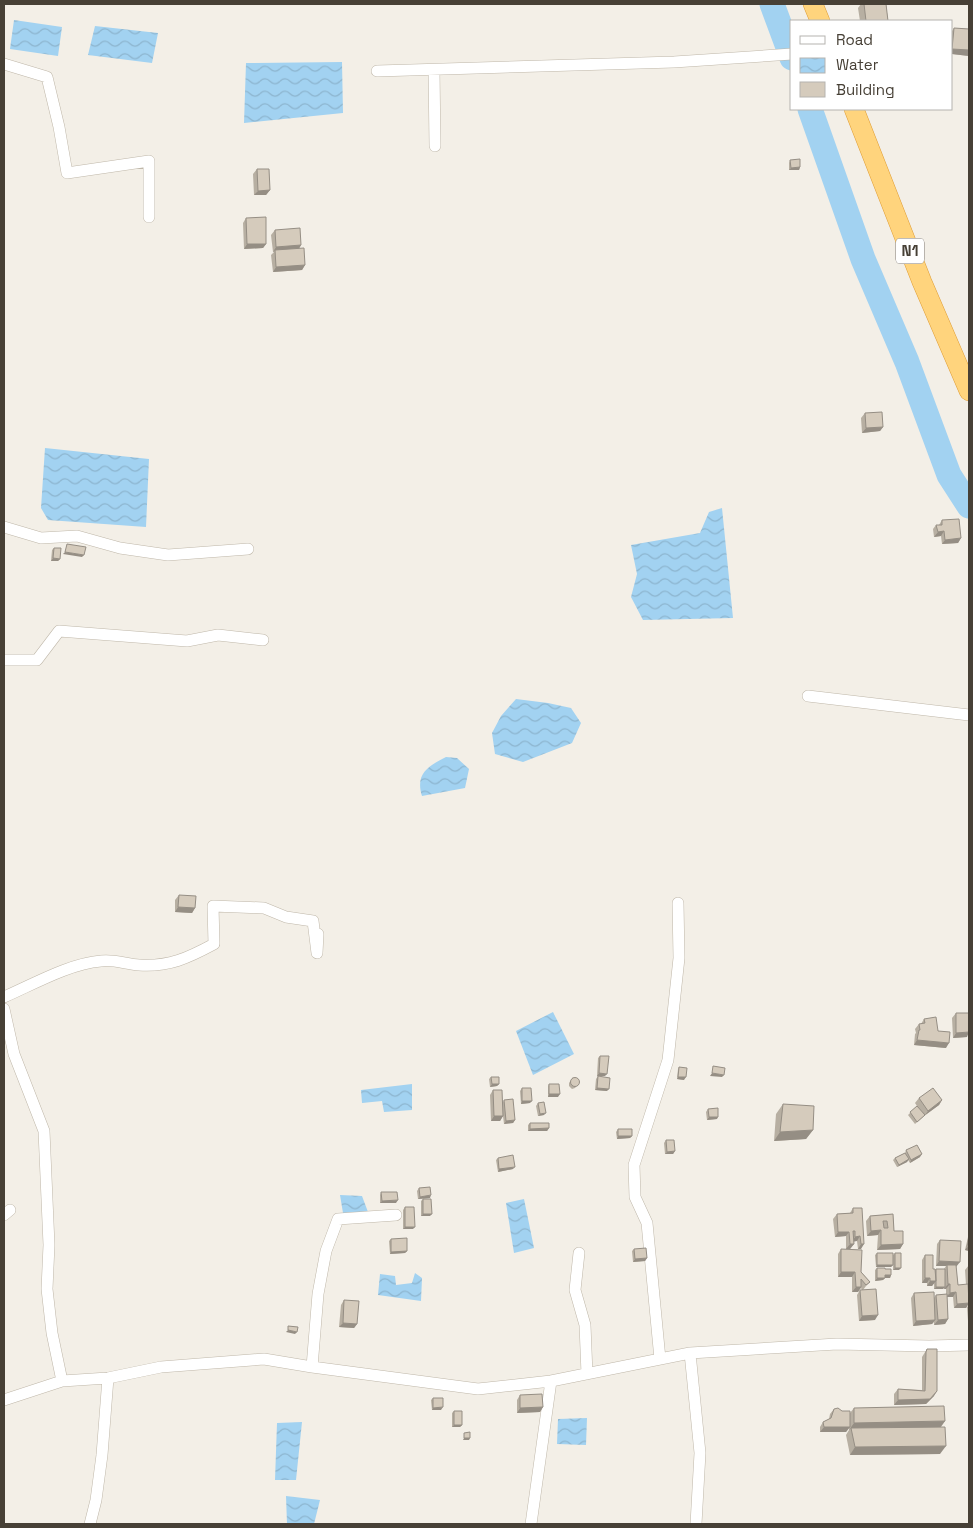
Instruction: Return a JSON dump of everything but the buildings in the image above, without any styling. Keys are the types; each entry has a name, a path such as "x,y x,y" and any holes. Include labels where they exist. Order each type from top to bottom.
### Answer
{"highway":[{"path":"813,4 820,20"},
{"name":"N1","path":"854,110 922,282 969,391"}],"street":[{"path":"377,71 674,62 790,54"},
{"path":"4,64 47,76 68,173 149,161 148,217"},
{"path":"434,70 435,146"},
{"path":"4,526 41,538 77,536 120,548 168,555 248,550"},
{"path":"4,660 37,660 59,630 188,641 218,635 263,640"},
{"path":"808,696 969,715"},
{"path":"660,1359 647,1223 634,1197 634,1165 668,1060 679,958 678,903"},
{"path":"4,997 69,969 102,960 139,965 167,965 195,954 214,944 213,906 264,908 286,917 313,922 317,953 318,934"},
{"path":"4,1009 14,1054 44,1132 49,1244 47,1289 52,1333 62,1381"},
{"path":"312,1367 318,1294 326,1251 338,1219 396,1215"},
{"path":"579,1254 575,1290 585,1325 587,1374"},
{"path":"4,1400 62,1381 108,1378 161,1367 264,1359 478,1389 551,1381 690,1353 837,1344 969,1345"},
{"path":"690,1353 700,1453 696,1524"},
{"path":"90,1524 96,1500 102,1455 108,1378"},
{"path":"531,1524 551,1381"}],"water":[{"path":"14,20 62,27 58,56 10,49"},
{"path":"95,26 158,33 152,63 88,55"},
{"path":"342,62 343,113 244,123 246,63"},
{"path":"45,448 149,459 146,527 48,520 41,508"},
{"path":"722,508 733,618 643,620 631,597 637,574 631,545 700,533 709,512"},
{"path":"516,699 571,708 581,723 572,743 523,762 495,754 492,733 501,716"},
{"path":"446,757 457,758 469,769 465,788 422,796 420,782 422,776 429,767"},
{"path":"553,1012 574,1054 533,1075 516,1031"},
{"path":"412,1084 412,1110 384,1112 382,1101 362,1103 361,1090"},
{"path":"340,1195 362,1196 368,1212 343,1213"},
{"path":"524,1199 534,1248 514,1253 506,1203"},
{"path":"415,1273 422,1278 421,1301 378,1295 380,1274 395,1276 396,1285 412,1283"},
{"path":"587,1418 586,1445 557,1444 558,1419"},
{"path":"302,1422 296,1480 275,1480 277,1423"},
{"path":"286,1496 320,1500 314,1524 287,1524"}],"waterway":[{"path":"772,4 790,53"},
{"path":"810,110 863,259 907,362 949,475 969,506"}]}
